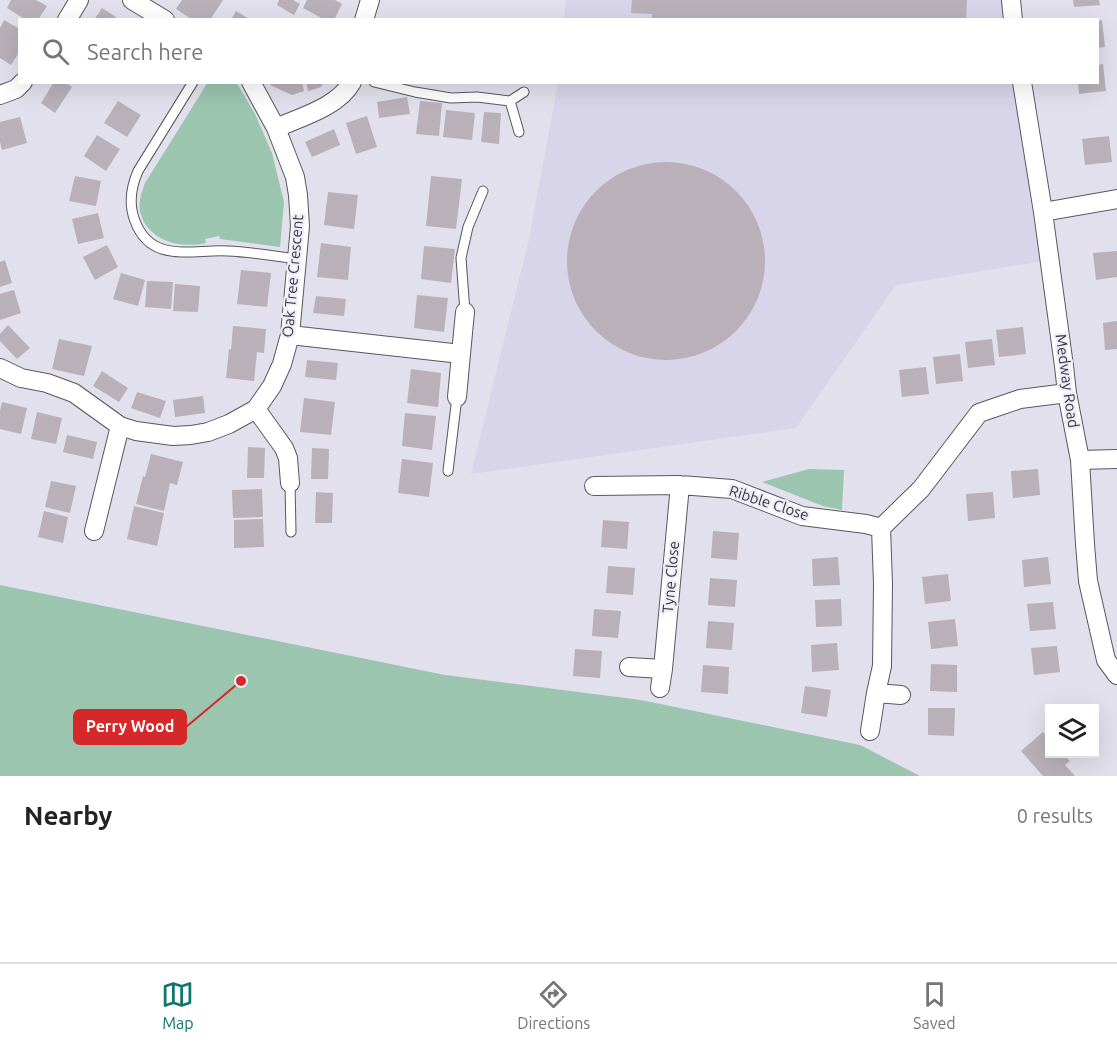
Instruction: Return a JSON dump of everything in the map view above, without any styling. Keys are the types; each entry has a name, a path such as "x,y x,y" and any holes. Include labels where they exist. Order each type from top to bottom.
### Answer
{"street":[{"path":"68,18 79,0"},
{"path":"132,0 162,18"},
{"path":"365,18 370,0"},
{"path":"1011,0 1013,18"},
{"path":"0,95 16,89 21,84"},
{"name":"Oak Tree Crescent","path":"0,368 21,378 47,383 74,393 120,426 136,431 173,436 208,432 229,424 256,409 272,386 282,364 290,335 300,226 295,177 276,128 252,84"},
{"path":"276,128 330,104 347,91 351,84"},
{"name":"Medway Road","path":"1022,84 1043,212 1067,393 1080,460 1088,581 1106,660 1117,675"},
{"path":"1043,212 1117,199"},
{"path":"458,397 465,312"},
{"path":"290,335 461,354"},
{"path":"870,730 882,666 881,528 921,489 979,413 1020,399 1067,393"},
{"path":"256,409 284,448 288,458 290,483"},
{"path":"94,531 120,426"},
{"path":"1080,460 1117,459"},
{"name":"Ribble Close","path":"594,486 680,485 732,489 802,516 881,528"},
{"name":"Tyne Close","path":"629,667 662,679 680,485"},
{"path":"876,693 901,695"}],"lane":[{"path":"192,84 134,181 131,202 132,214 138,230 151,244 166,251 186,253 227,251 297,259"},
{"path":"382,84 451,98 477,97 510,101 524,92"},
{"path":"510,101 519,132"},
{"path":"465,312 461,258 468,227 483,191"},
{"path":"448,471 458,397"},
{"path":"290,483 291,532"}],"shaded area":[{"path":"566,0 1011,0 1013,18 564,18"},
{"path":"558,84 1022,84 1049,260 896,285 796,428 471,474 529,239"}],"green space":[{"path":"207,84 236,84 255,114 272,153 284,202 280,247 220,239 219,236 205,239 206,243 186,245 157,236 150,230 140,211 145,183"},
{"path":"809,469 844,470 842,510 823,506 762,482"},
{"path":"0,585 445,675 641,700 860,745 920,776 0,776"}],"building":[{"path":"11,0 36,0 47,6 39,18 23,18 7,8"},
{"path":"182,0 223,0 211,18 190,18 176,9"},
{"path":"279,0 293,0 300,4 294,15 277,5"},
{"path":"307,0 335,0 342,4 335,18 321,18 303,8"},
{"path":"632,0 967,0 966,18 652,18 652,14 631,13"},
{"path":"1073,0 1099,0 1100,5 1074,7"},
{"path":"102,8 116,17 115,18 95,18"},
{"path":"236,11 248,18 232,18"},
{"path":"4,20 18,28 18,54 11,65 0,58 0,28"},
{"path":"1102,20 1105,47 1099,48 1099,21"},
{"path":"1103,64 1106,91 1079,94 1078,84 1099,84 1099,65"},
{"path":"53,84 68,84 72,87 55,113 41,103"},
{"path":"302,84 304,91 292,95 270,85"},
{"path":"306,84 323,84 321,87 308,91"},
{"path":"407,97 410,114 379,118 377,102"},
{"path":"118,101 141,115 127,137 104,123"},
{"path":"420,101 442,103 439,136 416,134"},
{"path":"446,110 475,113 472,140 443,137"},
{"path":"484,112 501,113 499,144 481,142"},
{"path":"367,116 377,147 356,154 346,123"},
{"path":"20,117 27,143 2,150 0,122"},
{"path":"334,129 340,145 312,157 305,142"},
{"path":"97,135 120,149 106,171 84,156"},
{"path":"1109,136 1112,162 1085,165 1082,139"},
{"path":"666,162 685,164 704,170 721,179 736,191 748,206 757,223 763,242 765,261 763,280 757,299 748,316 736,331 721,343 704,352 685,358 666,360 647,358 628,352 611,343 596,331 584,316 575,299 569,280 567,261 569,242 575,223 584,206 596,191 611,179 628,170 647,164"},
{"path":"75,176 101,181 96,206 69,201"},
{"path":"431,176 462,179 456,229 426,226"},
{"path":"328,192 358,195 354,229 324,225"},
{"path":"98,213 104,238 78,244 72,219"},
{"path":"321,243 351,247 348,280 317,277"},
{"path":"107,245 118,267 95,280 83,257"},
{"path":"424,246 455,249 451,283 421,279"},
{"path":"1117,251 1117,277 1096,280 1093,253"},
{"path":"5,260 12,283 0,287 0,262"},
{"path":"241,270 271,273 267,307 237,304"},
{"path":"121,273 145,280 138,306 113,299"},
{"path":"147,281 173,282 171,309 145,307"},
{"path":"175,284 200,286 198,312 173,311"},
{"path":"14,290 21,313 0,320 0,294"},
{"path":"417,295 448,298 444,332 414,328"},
{"path":"316,296 346,299 344,316 313,313"},
{"path":"1117,321 1117,349 1105,350 1103,323"},
{"path":"8,325 30,348 17,359 0,341 0,334"},
{"path":"233,326 266,329 264,353 257,352 254,381 226,378"},
{"path":"1023,327 1026,354 999,357 996,330"},
{"path":"59,339 92,346 84,376 52,369"},
{"path":"992,339 995,365 968,368 965,342"},
{"path":"960,354 963,381 936,384 933,357"},
{"path":"307,360 338,363 336,380 305,377"},
{"path":"926,367 929,394 902,397 899,370"},
{"path":"411,369 441,373 438,407 407,403"},
{"path":"102,371 128,388 119,402 93,386"},
{"path":"137,392 166,401 160,418 131,408"},
{"path":"203,396 205,413 175,417 173,400"},
{"path":"304,398 335,402 331,435 300,432"},
{"path":"2,402 27,408 21,434 0,429"},
{"path":"37,412 62,418 56,444 31,439"},
{"path":"405,413 436,416 432,450 402,446"},
{"path":"67,435 97,442 93,459 63,452"},
{"path":"248,447 265,448 264,478 247,478"},
{"path":"312,448 329,449 328,479 311,479"},
{"path":"151,454 183,462 177,485 170,483 164,511 136,504"},
{"path":"402,459 433,463 429,497 398,493"},
{"path":"1038,469 1040,495 1013,498 1011,471"},
{"path":"51,481 76,486 70,513 45,507"},
{"path":"262,489 263,517 233,518 232,490"},
{"path":"316,492 333,493 332,523 315,523"},
{"path":"993,492 995,518 968,521 966,494"},
{"path":"134,506 164,513 157,546 127,539"},
{"path":"44,511 68,517 63,543 38,537"},
{"path":"263,519 264,547 234,548 234,520"},
{"path":"603,520 629,522 627,549 601,547"},
{"path":"713,531 739,533 737,560 711,558"},
{"path":"838,557 840,585 813,586 812,559"},
{"path":"1048,557 1051,584 1024,587 1022,560"},
{"path":"608,566 635,568 633,595 606,593"},
{"path":"948,574 951,601 925,604 922,577"},
{"path":"710,578 737,580 735,607 708,605"},
{"path":"841,599 842,626 816,627 815,600"},
{"path":"1053,602 1056,629 1030,631 1027,604"},
{"path":"594,609 621,611 618,638 592,636"},
{"path":"955,619 958,646 931,649 928,622"},
{"path":"708,621 734,623 732,650 706,648"},
{"path":"837,643 839,670 812,672 811,645"},
{"path":"1057,646 1060,672 1034,675 1031,648"},
{"path":"575,649 602,651 600,678 573,676"},
{"path":"931,664 957,665 957,692 930,691"},
{"path":"703,665 729,667 728,694 701,692"},
{"path":"805,686 831,690 827,717 801,713"},
{"path":"928,708 955,708 954,736 928,735"},
{"path":"1043,732 1045,734 1045,758 1067,758 1070,761 1065,765 1075,776 1043,776 1021,751"}],"place":[{"name":"Perry Wood","path":"241,681"}]}
